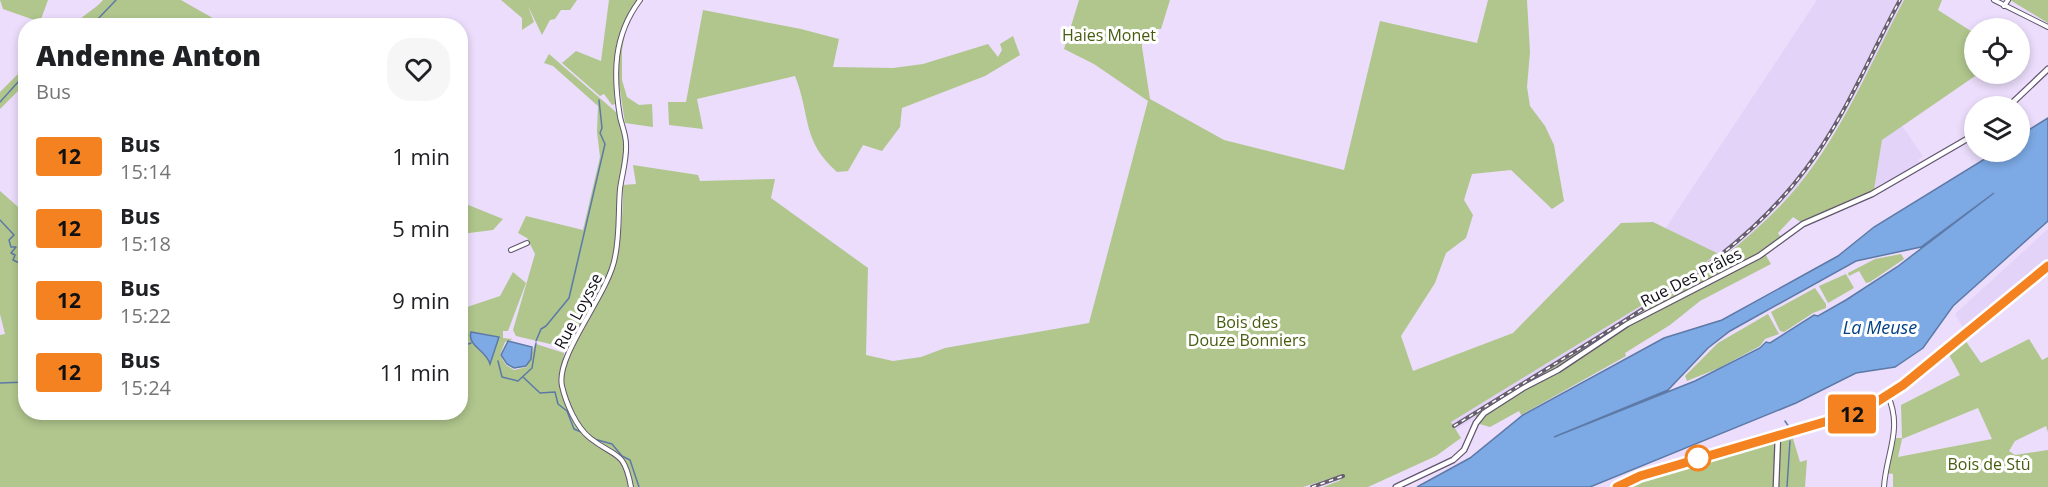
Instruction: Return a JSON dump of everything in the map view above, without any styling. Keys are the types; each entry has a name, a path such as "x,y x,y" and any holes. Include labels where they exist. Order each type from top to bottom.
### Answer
{"main road":[{"path":"1617,487 1640,476 1857,412 1891,394 2048,266"}],"street":[{"name":"Rue Loysse","path":"631,487 626,467 620,456 591,439 577,422 561,379 569,352 607,284 614,265 620,225 620,191 626,145 614,65 628,16 640,0"},
{"path":"1994,0 2048,27"},
{"path":"2004,6 2008,0"},
{"path":"2020,96 2047,70"},
{"name":"Rue Des Prâles","path":"1396,487 1453,460 1464,450 1484,413 1558,370 1627,324 1759,256 1796,228 1844,208 1914,171 1964,141"},
{"path":"511,250 527,243"},
{"path":"1940,344 1946,350"},
{"path":"1884,487 1885,470 1895,436 1894,409 1889,386"},
{"path":"1776,487 1778,435"}],"shaded area":[{"path":"1817,0 1904,0 1853,99 1799,185 1753,232 1719,262 1456,430 1451,422 1639,307 1694,272 1716,254 1665,229"},
{"path":"1902,126 1923,156 1918,160 1922,165 1874,190 1882,140"},
{"path":"2048,229 2048,261 1964,329 1955,314"}],"green space":[{"path":"0,0 48,0 41,18 29,18 3,9"},
{"path":"103,0 181,0 213,18 81,18"},
{"path":"501,0 577,0 570,10 561,10 555,19 550,20 542,35 528,6 534,22 522,30 522,18"},
{"path":"609,0 639,0 623,25 619,37 614,61 615,104 612,105 604,94 600,96 562,63 576,51 601,61"},
{"name":"Bois des Douze Bonniers","path":"1079,0 1170,0 1161,29 1142,29 1142,47 1150,99 1224,140 1344,170 1380,21 1477,43 1488,0 1527,0 1530,52 1527,87 1530,106 1545,126 1554,145 1564,201 1552,209 1511,170 1472,174 1464,200 1473,215 1466,238 1446,253 1435,283 1401,336 1413,371 1513,333 1621,223 1653,222 1717,253 1694,272 1639,307 1451,422 1461,438 1436,456 1368,487 1323,487 1341,480 1338,476 1303,487 0,487 0,335 5,334 0,314 0,191 18,207 18,420 468,420 468,307 500,296 513,272 526,283 508,331 503,331 503,338 513,339 505,342 500,355 506,365 514,370 527,367 535,344 535,349 536,344 564,353 561,389 563,374 572,348 612,273 620,236 623,185 636,184 633,165 698,175 700,181 775,179 771,198 868,268 866,355 893,361 921,357 945,348 1089,323 1148,101 1094,64 1064,49"},
{"path":"1904,0 1942,0 1938,10 1964,27 1964,84 1882,140 1874,190 1836,207 1836,210 1802,223 1793,217 1778,233 1781,238 1764,252 1771,264 1700,301 1670,325 1625,353 1626,356 1521,415 1519,411 1490,427 1476,423 1476,415 1687,283 1757,229 1798,186 1814,165 1856,96"},
{"path":"2010,0 2048,0 2048,23"},
{"path":"703,10 801,29 839,39 833,67 893,68 923,64 988,44 998,57 1002,50 1000,44 1013,36 1020,55 985,76 902,108 900,127 882,151 863,145 848,171 837,172 812,138 795,76 697,99 703,129 669,125 668,102 686,102"},
{"path":"627,23 622,50 622,80 627,97 639,105 652,104 653,127 625,123 616,64"},
{"path":"549,54 617,113 624,140 618,239 610,271 571,346 567,348 516,336 513,330 535,254 527,238 518,233 526,216 583,230 600,157 597,132 598,106 553,66 544,63"},
{"path":"18,74 18,91 0,109 0,92"},
{"path":"468,205 503,219 493,230 468,233"},
{"path":"1901,254 1904,259 1870,282 1866,283 1859,271 1849,276 1848,273 1875,259"},
{"path":"1846,274 1854,288 1828,303 1819,286"},
{"path":"1815,288 1826,304 1826,308 1813,313 1784,332 1780,331 1771,312"},
{"path":"1768,314 1779,334 1765,339 1760,346 1719,368 1687,381 1685,376 1718,343"},
{"name":"Bois de Stû","path":"2029,339 2042,360 2048,357 2048,432 2046,426 2015,441 2009,451 2015,455 2048,450 2048,487 1893,487 1893,474 1886,473 1896,438 1902,438 1901,405 1960,375 1948,353 1965,340 1981,363","holes":["1978,408 1992,439 1898,457 1902,439"]},
{"path":"1791,432 1800,462 1807,460 1805,487 1625,487 1775,440 1777,451 1778,439"}],"water":[{"name":"La Meuse","path":"2048,118 2048,221 1953,306 1923,348 1895,367 1856,373 1796,403 1590,487 1417,487 1470,458 1523,415 1664,338 1722,320 1838,256 1874,227 1980,162 2030,162 2030,129","holes":["1994,193 1897,267 1818,316 1814,315 1770,343 1766,342 1760,348 1695,381 1554,437 1668,390 1708,348 1730,331 1856,261 1921,247"]},
{"path":"471,332 499,337 490,364 485,355 474,345"},
{"path":"508,341 532,347 531,359 526,366 514,368 507,364 501,355"}],"waterway":[{"path":"99,18 116,0"},
{"path":"0,102 18,82"},
{"path":"536,341 541,329 569,298 605,144 600,133 602,128 599,100"},
{"path":"0,220 14,235 9,240 11,247 16,247 11,253 15,255 13,260 18,262"},
{"path":"498,361 502,377 518,381 532,368 536,343"},
{"path":"523,377 540,393 555,392 558,404 567,411 574,429 581,432"},
{"path":"0,383 18,382"},
{"path":"1785,421 1789,427"},
{"path":"594,439 612,444 622,456 630,460 639,487"},
{"path":"1787,487 1790,441"}],"railway":[{"path":"1454,426 1687,280 1738,241 1762,219 1805,170 1832,130 1900,0"},
{"path":"1312,487 1343,476"}],"bus line":[{"name":"12","path":"1617,487 1640,476 1838,418 1875,403 1903,385 2048,266"}],"park label":[{"name":"Haies Monet","path":"1109,35"}]}
